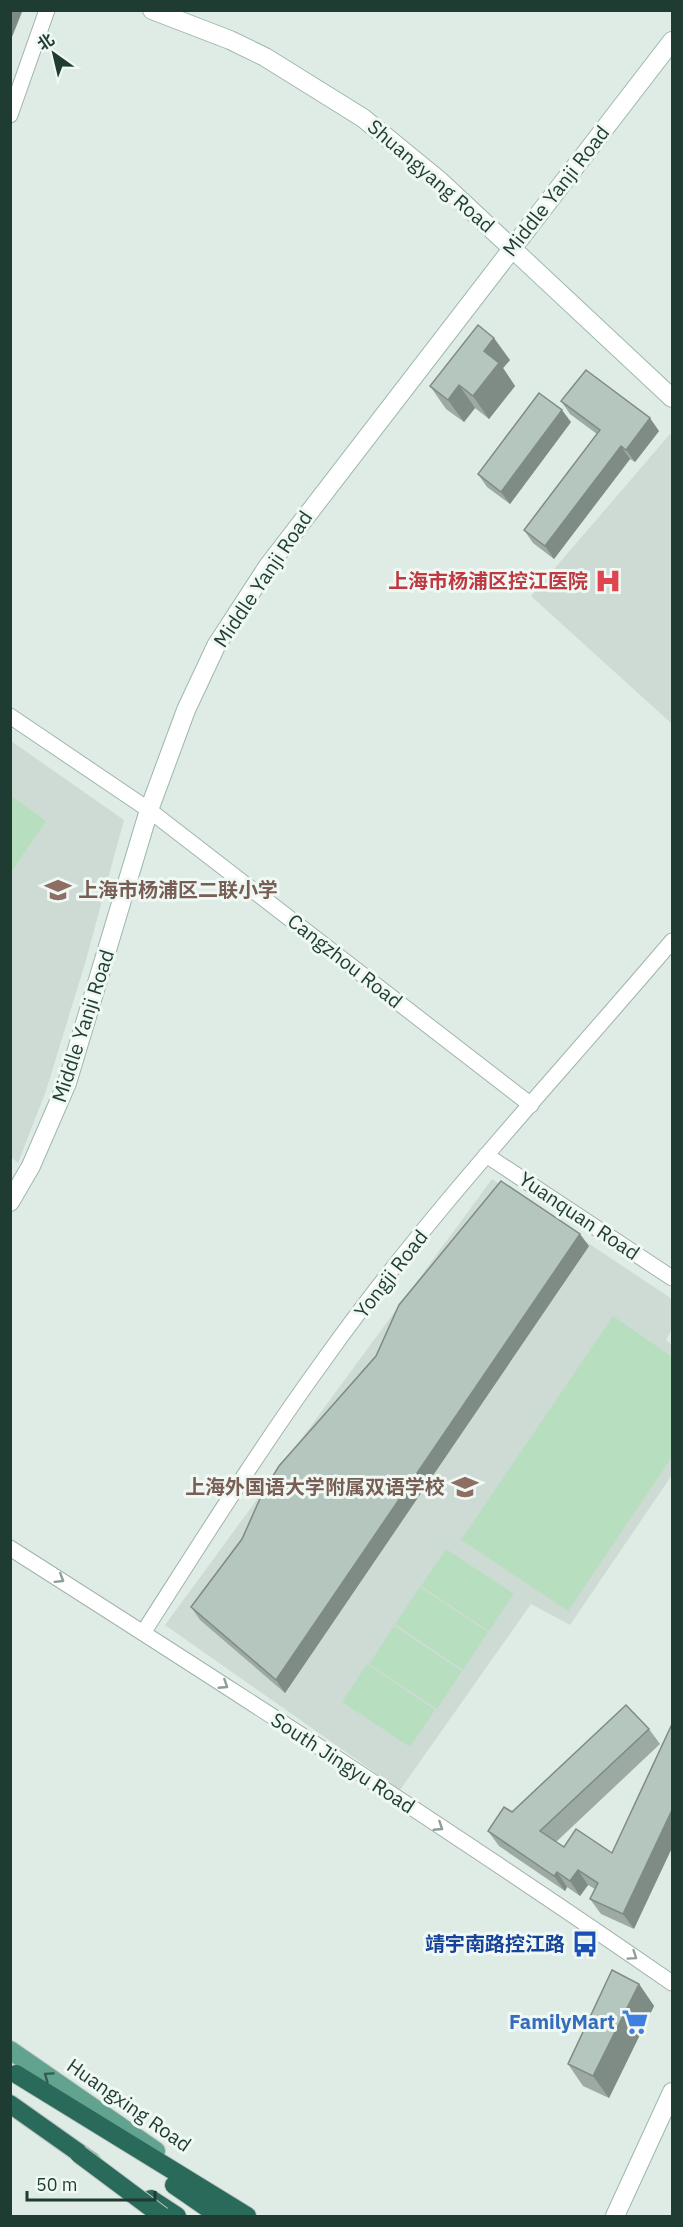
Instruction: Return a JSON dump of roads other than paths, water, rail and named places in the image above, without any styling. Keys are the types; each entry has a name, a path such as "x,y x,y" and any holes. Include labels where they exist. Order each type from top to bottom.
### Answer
{"highway":[{"path":"13,2072 249,2217"},
{"path":"13,2072 219,2217"},
{"path":"10,2104 162,2217"},
{"path":"80,2154 177,2217"}],"main road":[{"name":"Huangxing Road","path":"10,2050 249,2217"},
{"path":"10,2112 40,2129 167,2217"}],"street":[{"path":"10,115 47,10"},
{"name":"Shuangyang Road","path":"152,10 230,40 265,57 363,118 440,181 513,247 672,398"},
{"name":"Middle Yanji Road","path":"10,1202 31,1167 67,1083 149,810 186,710 216,646 268,566 672,41"},
{"name":"Cangzhou Road","path":"10,716 149,810 531,1105"},
{"name":"Yongji Road","path":"143,1632 236,1488 324,1359 486,1155 672,941"},
{"name":"Yuanquan Road","path":"486,1155 672,1278"},
{"name":"South Jingyu Road","path":"10,1548 143,1632 594,1929 672,1983"},
{"path":"615,2217 672,2092"}],"place":[{"name":"上海市杨浦区控江医院","path":"608,581"},
{"name":"上海市杨浦区二联小学","path":"58,890"},
{"name":"上海外国语大学附属双语学校","path":"465,1487"},
{"name":"靖宇南路控江路","path":"585,1944"},
{"name":"FamilyMart","path":"635,2022"}]}
